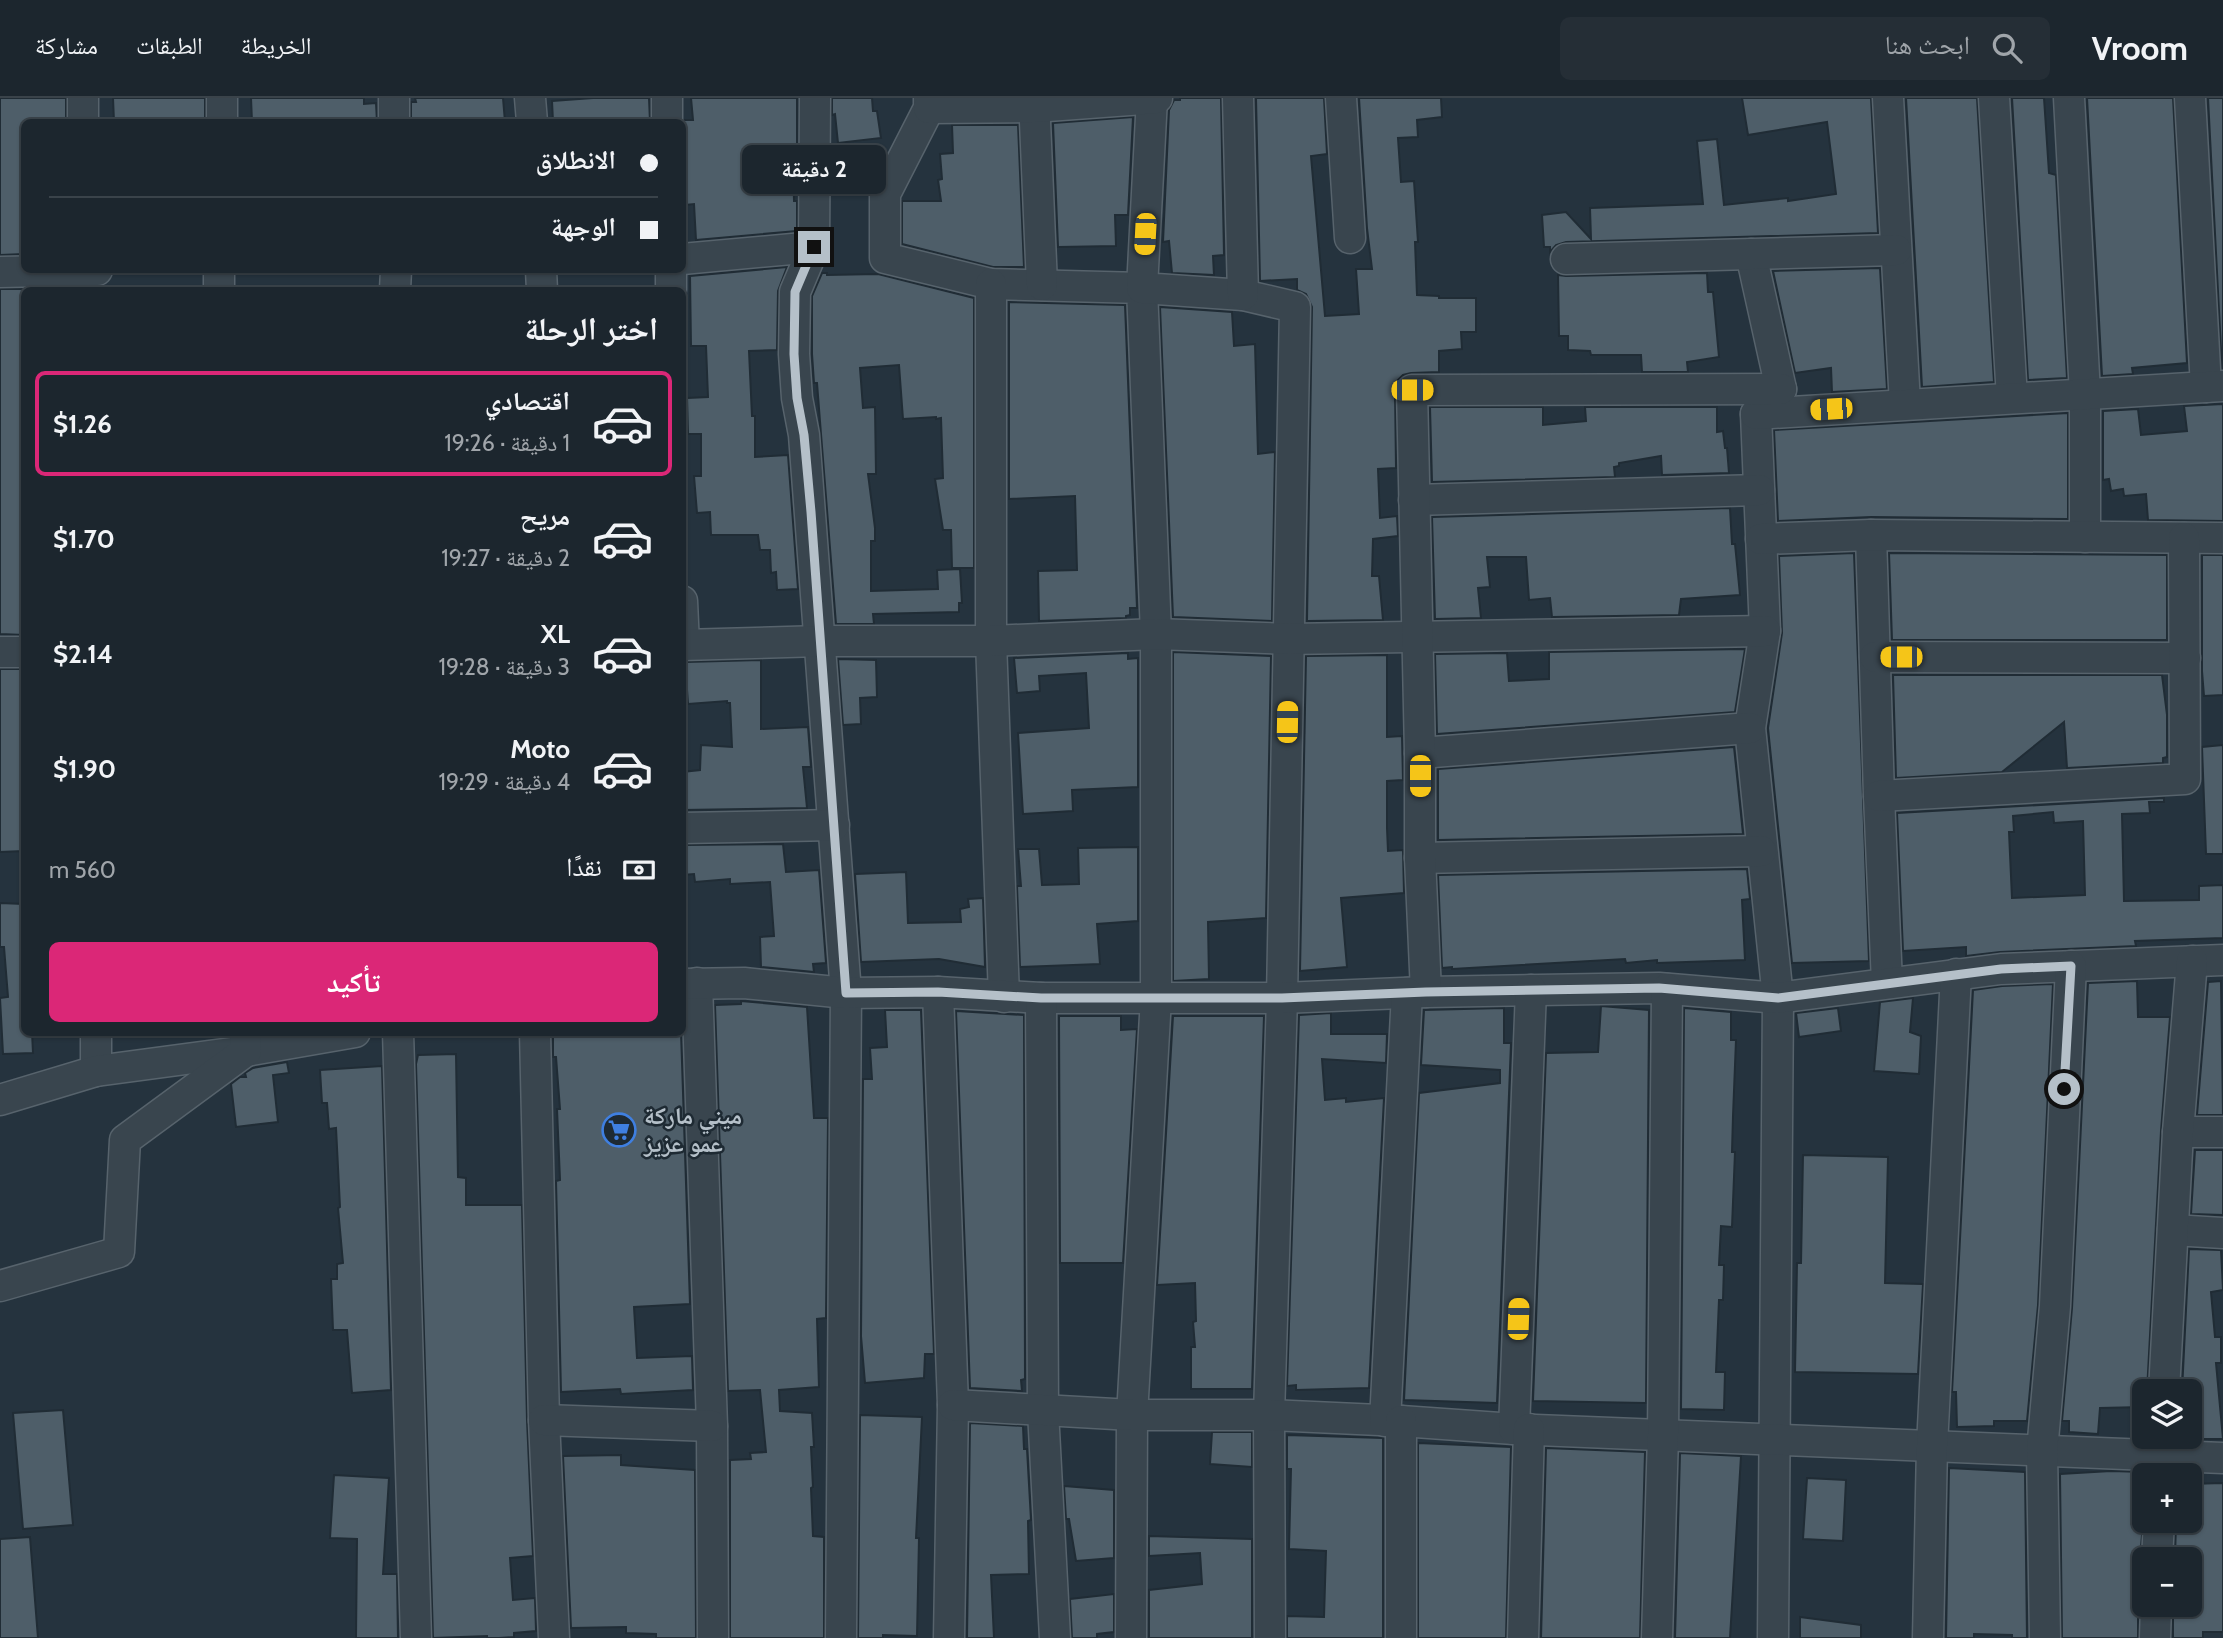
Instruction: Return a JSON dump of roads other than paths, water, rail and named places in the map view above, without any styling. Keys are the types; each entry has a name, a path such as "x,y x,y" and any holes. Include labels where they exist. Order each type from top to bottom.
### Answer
{"street":[{"path":"83,98 83,119"},
{"path":"222,98 222,119"},
{"path":"394,98 394,119"},
{"path":"530,98 532,119"},
{"path":"667,98 667,119"},
{"path":"815,98 814,247 795,292 794,354 797,398 804,435 821,641 846,993 841,1638"},
{"path":"1131,1638 1132,1415 1156,998 1156,634 1142,288 1152,98"},
{"path":"1157,98 929,103 885,194 885,258 991,284 1142,288 1243,295 1295,307 1282,998 1269,1415 1270,1638"},
{"path":"1238,98 1243,295"},
{"path":"1341,98 1350,238"},
{"path":"1888,98 1905,404"},
{"path":"1994,98 2012,398"},
{"path":"2069,98 2085,394 2085,537"},
{"path":"1756,414 2214,386 2190,98"},
{"path":"1034,102 1042,285"},
{"path":"686,259 814,247"},
{"path":"1566,259 1896,250"},
{"path":"1751,254 1781,389"},
{"path":"0,272 21,272"},
{"path":"991,284 991,641 1004,997"},
{"path":"1773,1638 1778,998 1750,728 1765,631 1756,414 1781,389"},
{"path":"1401,1638 1393,1421 1416,992 1420,858 1412,390 1781,389"},
{"path":"1414,500 1759,490"},
{"path":"1871,535 1878,796 1887,982"},
{"path":"1761,538 1871,535 2223,538"},
{"path":"1878,796 2185,779 2184,538"},
{"path":"686,645 821,641 991,641 1156,634 1289,639 1765,631"},
{"path":"0,652 21,652"},
{"path":"1875,657 2185,659"},
{"path":"1420,752 1750,728"},
{"path":"686,828 834,825"},
{"path":"1420,858 1762,851"},
{"path":"713,1638 712,1426 690,983 744,983 846,993 938,992 1041,998 1282,998 1416,992 1667,989 1778,998 2001,969 2223,960"},
{"path":"2165,1379 2178,1132 2193,961"},
{"path":"2045,1638 2042,1451 2055,1306 2071,966"},
{"path":"1928,1638 1932,1446 1955,974"},
{"path":"1657,1638 1663,1435 1667,989"},
{"path":"1523,1638 1521,1429 1531,990"},
{"path":"938,992 953,1405 949,1638"},
{"path":"1041,998 1043,1411 1055,1638"},
{"path":"96,1036 96,1071"},
{"path":"0,1100 96,1071 245,1042 311,1036"},
{"path":"398,1036 416,1638"},
{"path":"535,1036 544,1420 554,1638"},
{"path":"0,1286 119,1252 125,1140 245,1042"},
{"path":"2178,1132 2223,1132"},
{"path":"2173,1230 2223,1233"},
{"path":"953,1405 1132,1415 1269,1415 1521,1429 2223,1458"},
{"path":"544,1420 712,1426"},
{"path":"2155,1638 2156,1617"}],"place":[{"name":"ميني ماركة عمو عزيز","path":"619,1130"}]}
